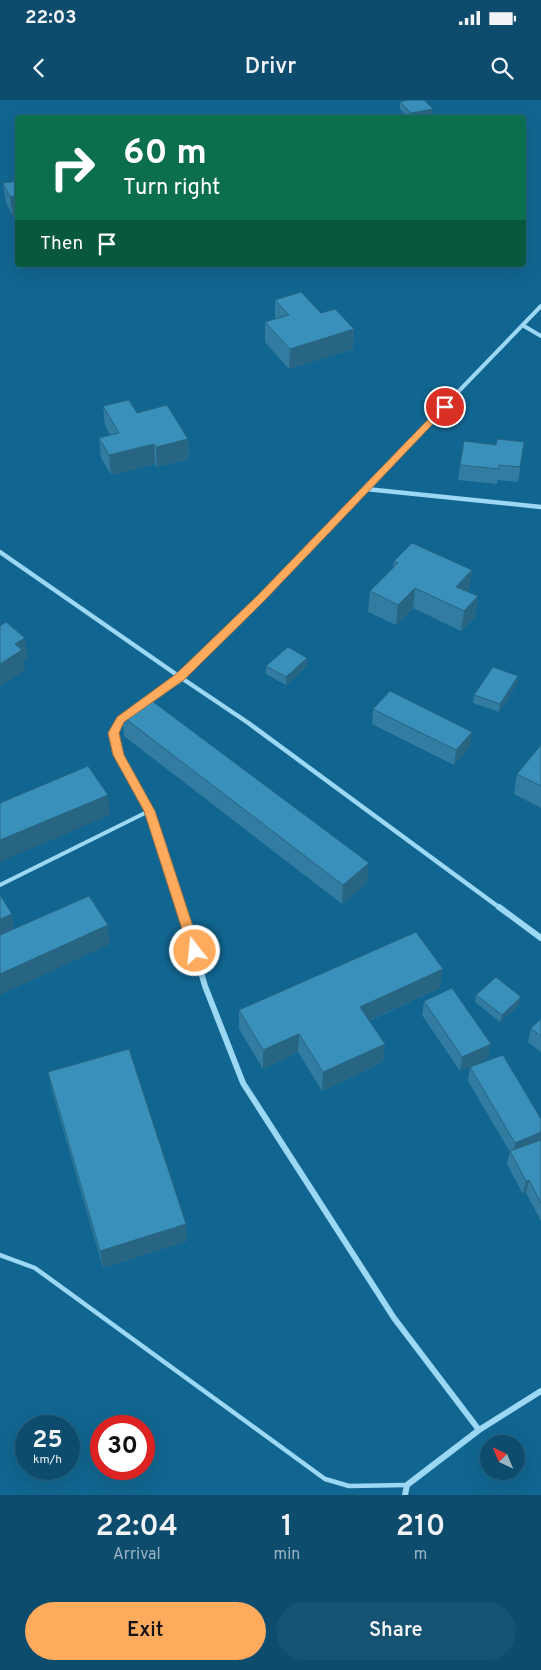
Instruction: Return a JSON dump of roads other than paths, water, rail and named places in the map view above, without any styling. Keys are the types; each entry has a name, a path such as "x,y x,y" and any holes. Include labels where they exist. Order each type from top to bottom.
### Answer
{"street":[{"path":"479,1430 394,1318 243,1083 205,986 179,897 149,811 118,755 113,733 120,720 180,677 261,597 524,326 541,306"},
{"path":"524,326 541,336"},
{"path":"366,489 541,507"},
{"path":"0,552 247,722 541,938"},
{"path":"405,1495 407,1484 479,1430 541,1390"}],"lane":[{"path":"0,885 149,811"},
{"path":"0,1255 35,1268 325,1478 350,1486 407,1484"}]}
